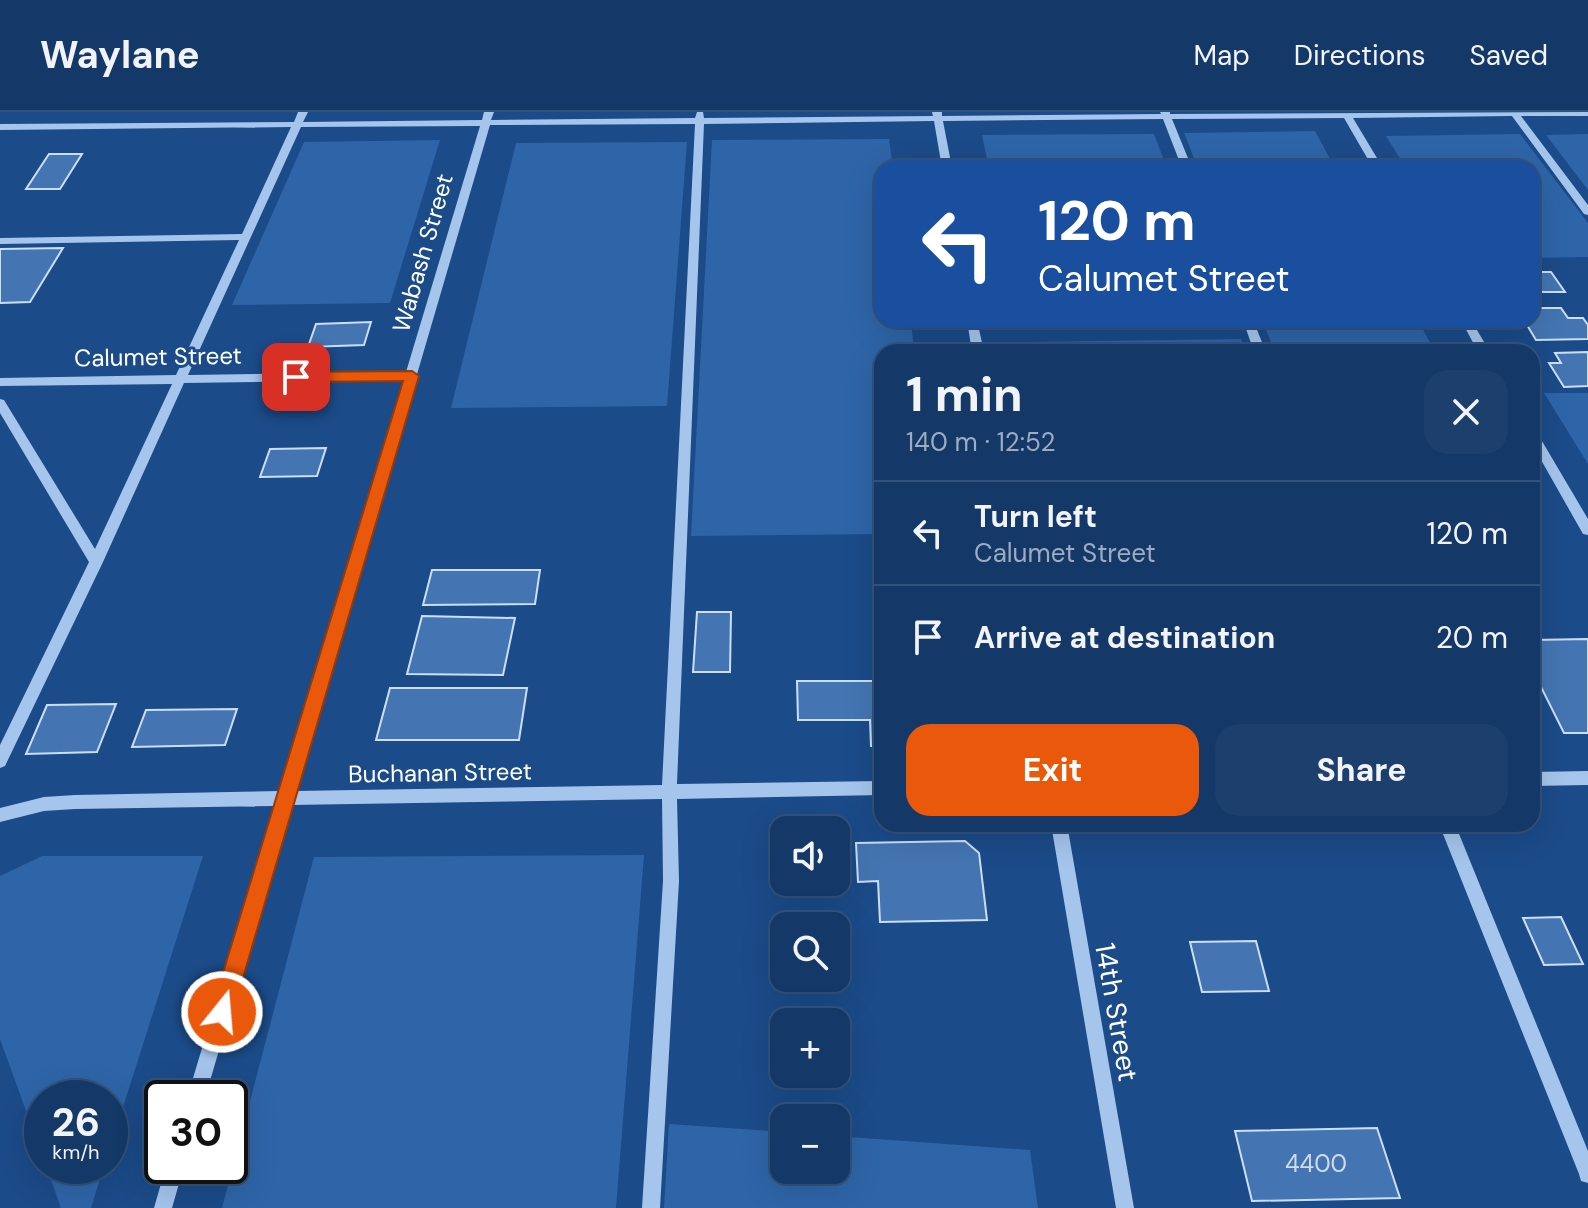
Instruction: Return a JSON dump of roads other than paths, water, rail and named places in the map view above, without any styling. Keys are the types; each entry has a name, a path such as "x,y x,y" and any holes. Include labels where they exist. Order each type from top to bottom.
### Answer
{"street":[{"path":"0,127 11,112"},
{"path":"0,761 96,562 303,112"},
{"path":"1514,113 1588,212"},
{"path":"0,127 700,116 1588,113"},
{"path":"1346,114 1373,160"},
{"path":"938,115 946,160"},
{"path":"1166,115 1184,160"},
{"path":"651,1208 671,881 669,793 700,116"},
{"name":"Wabash Street","path":"201,1080 487,118"},
{"path":"0,241 245,237"},
{"name":"Calumet Street","path":"0,382 412,376"},
{"path":"0,403 96,562"},
{"path":"1540,448 1588,530"},
{"path":"1540,779 1588,778"},
{"name":"Buchanan Street","path":"0,815 44,804 75,802 874,788"},
{"name":"14th Street","path":"1060,832 1125,1208"},
{"path":"1450,832 1588,1174"},
{"path":"163,1208 170,1184"}]}
